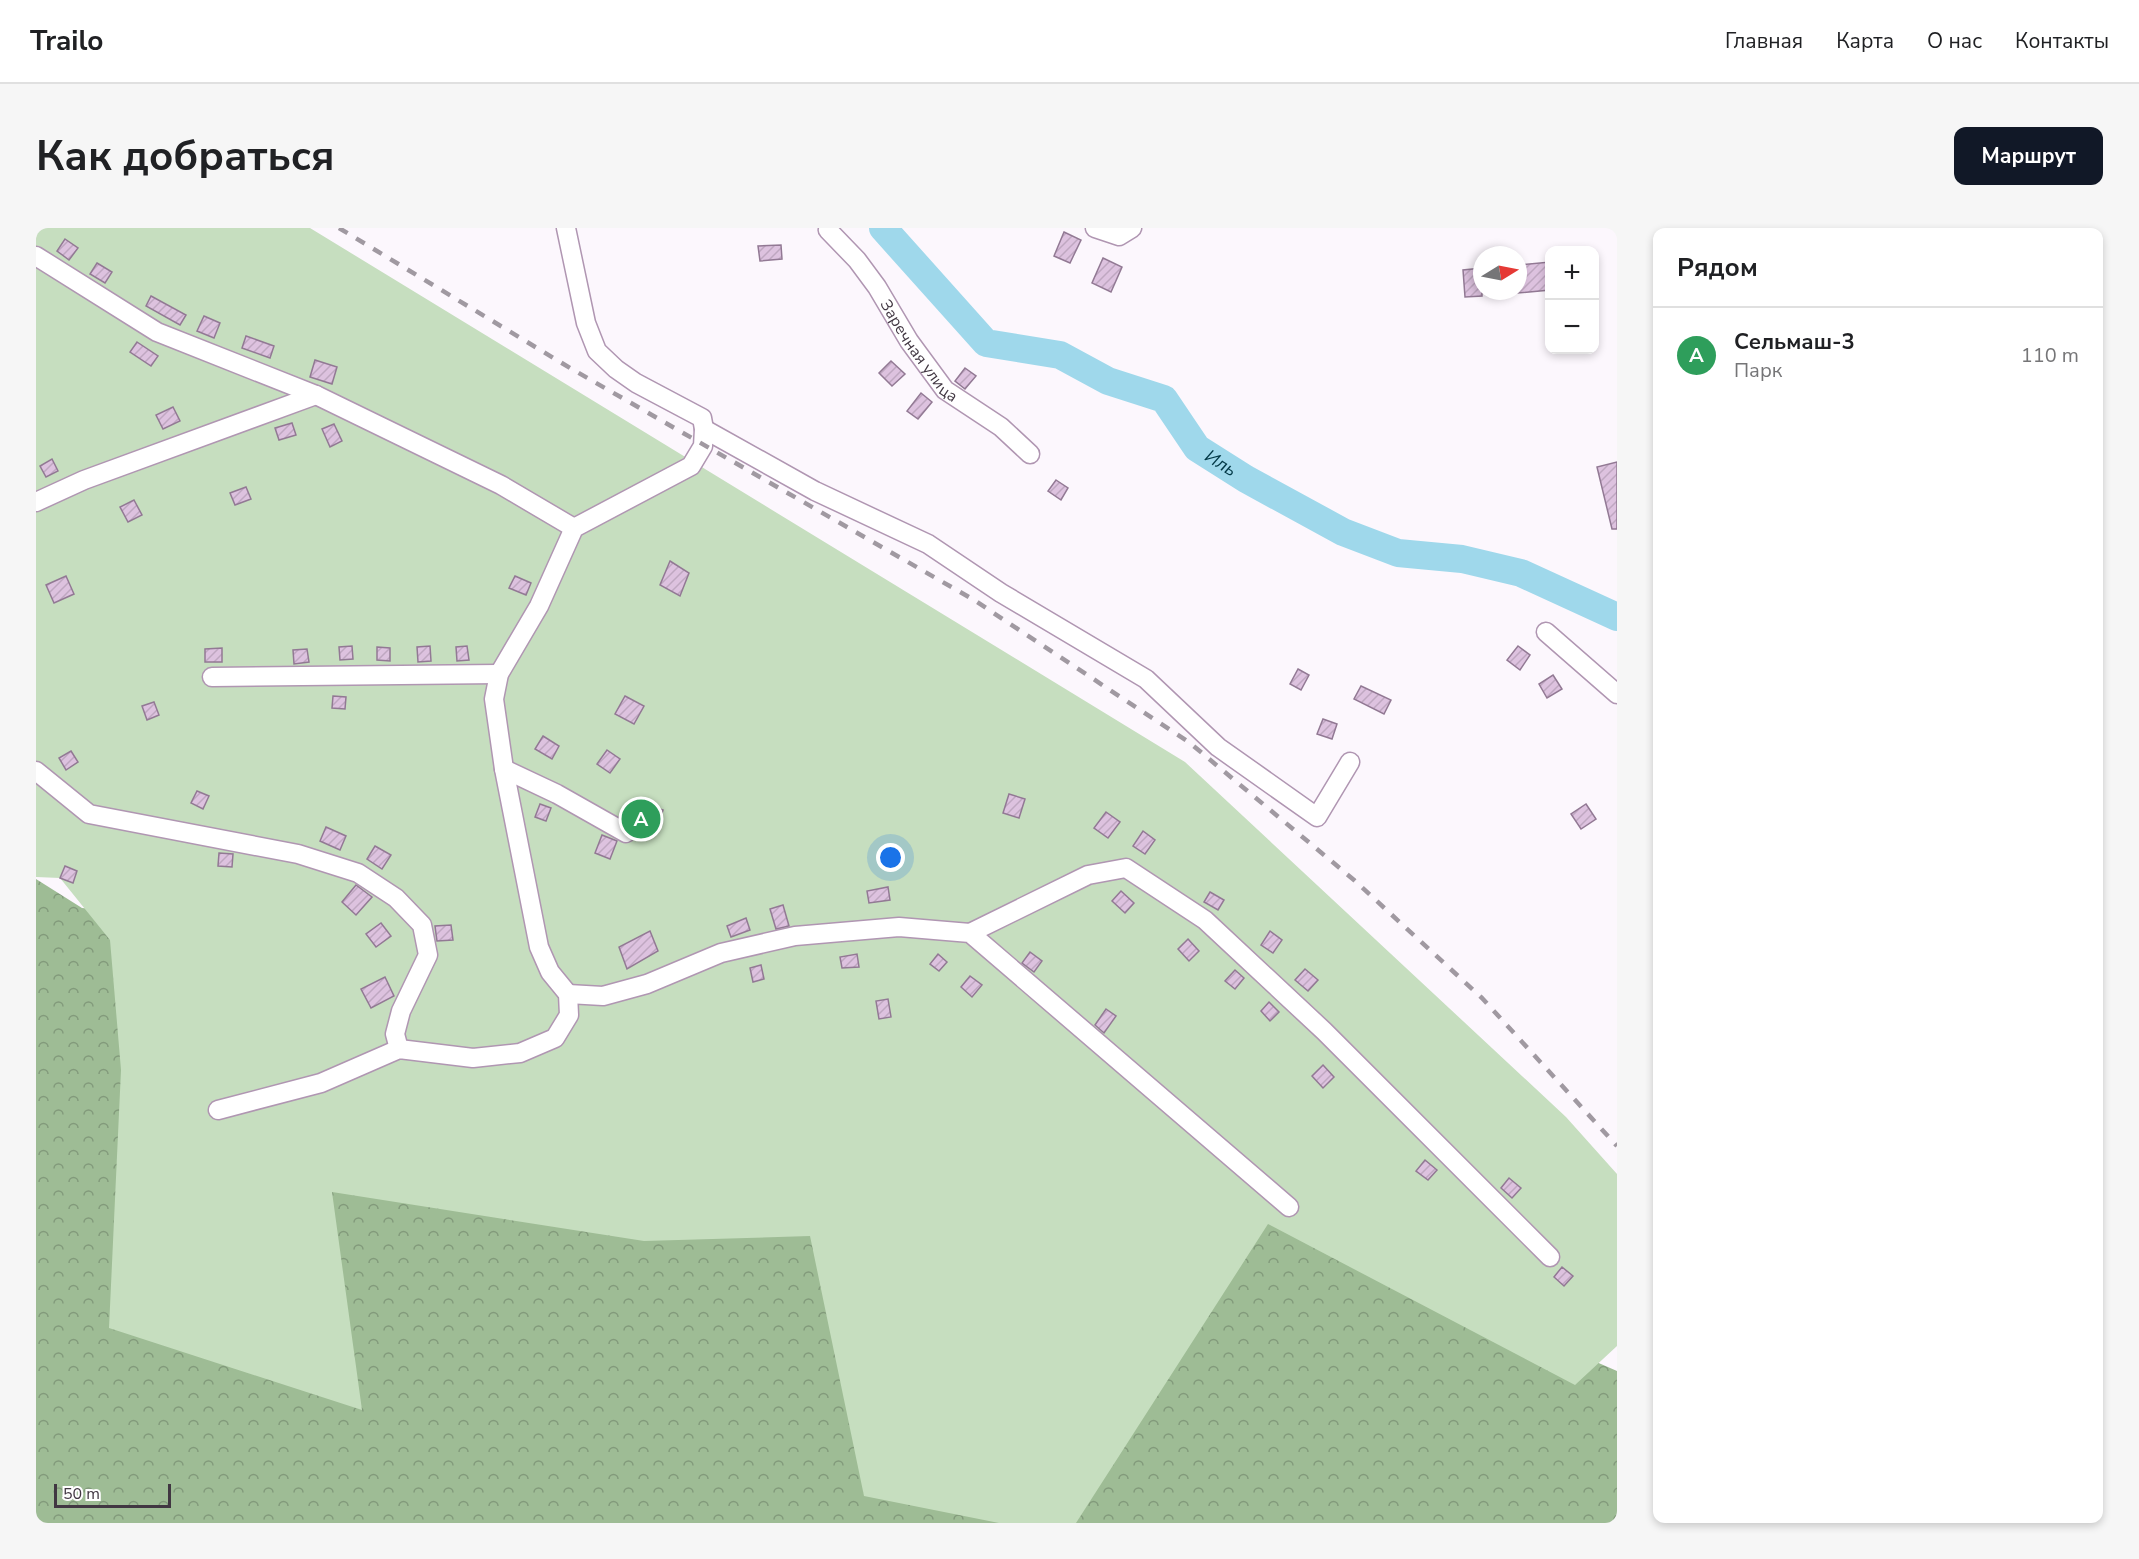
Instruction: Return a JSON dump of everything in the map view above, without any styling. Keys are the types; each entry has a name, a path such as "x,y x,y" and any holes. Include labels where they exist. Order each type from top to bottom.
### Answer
{"street":[{"path":"218,1110 321,1083 399,1049 473,1058 520,1053 555,1038 569,1015 568,994 550,972 539,947 504,769 494,699 499,674 539,606 574,528 691,466 703,446 704,429 702,418 636,383 616,369 597,351 586,323 566,228"},
{"path":"1095,228 1119,236 1132,228"},
{"name":"Заречная улица","path":"828,229 877,287 909,341 945,390 1001,427 1030,454"},
{"path":"36,256 157,332 316,395 501,485 574,528"},
{"path":"36,502 84,480 316,395"},
{"path":"704,429 815,491 928,544 1001,593 1146,679 1218,747 1317,817 1350,762"},
{"path":"1546,632 1617,694"},
{"path":"212,677 499,674"},
{"path":"504,769 557,794 626,833"},
{"path":"36,771 89,814 298,854 358,873 396,898 422,925 428,955 401,1011 395,1034 399,1049"},
{"path":"568,994 603,996 647,984 721,953 795,936 899,927 970,933 1088,874 1126,868 1214,928 1324,1030 1550,1257"},
{"path":"970,933 1289,1207"}],"green space":[{"path":"36,228 310,228 1185,762 1566,1117 1617,1174 1617,1346 1575,1385 1268,1224 1076,1523 999,1523 864,1496 810,1236 644,1241 332,1192 362,1410 109,1328 121,1070 110,940 60,878 36,877"},
{"path":"36,879 82,908 211,918 957,1083 1617,1371 1617,1523 36,1523"}],"building":[{"path":"1064,232 1081,240 1070,263 1054,256"},
{"path":"65,239 78,248 69,260 57,251"},
{"path":"781,245 782,259 760,261 758,246"},
{"path":"1103,258 1122,267 1111,292 1092,283"},
{"path":"1545,262 1545,290 1527,292 1527,264"},
{"path":"97,263 112,272 105,283 90,274"},
{"path":"1473,269 1473,297 1465,297 1463,270"},
{"path":"151,296 186,315 180,325 146,306"},
{"path":"204,316 220,323 214,338 197,331"},
{"path":"246,336 274,346 270,358 242,348"},
{"path":"137,342 158,356 151,366 130,352"},
{"path":"315,360 337,367 332,384 310,377"},
{"path":"891,361 905,374 892,386 879,373"},
{"path":"965,368 976,376 965,389 955,381"},
{"path":"921,393 932,402 918,419 907,411"},
{"path":"173,407 180,421 163,429 156,415"},
{"path":"292,423 296,435 279,440 275,428"},
{"path":"334,424 342,441 330,447 322,429"},
{"path":"52,459 58,471 46,477 40,466"},
{"path":"1617,462 1617,529 1612,529 1597,467"},
{"path":"1056,480 1068,488 1061,500 1048,491"},
{"path":"246,487 251,499 235,505 230,493"},
{"path":"134,500 142,515 128,522 120,507"},
{"path":"670,561 689,573 680,596 660,585"},
{"path":"66,576 74,594 54,603 46,585"},
{"path":"515,576 531,583 526,595 509,588"},
{"path":"352,646 353,659 340,660 339,647"},
{"path":"430,646 431,661 418,662 417,647"},
{"path":"467,646 469,660 457,661 456,647"},
{"path":"1518,646 1530,655 1520,670 1507,660"},
{"path":"377,647 390,648 390,661 377,660"},
{"path":"222,648 222,662 205,662 205,649"},
{"path":"307,649 309,662 294,664 293,650"},
{"path":"1298,669 1309,675 1301,690 1290,684"},
{"path":"1553,675 1562,689 1547,698 1539,684"},
{"path":"1361,686 1391,700 1384,714 1354,699"},
{"path":"333,696 346,697 345,709 332,708"},
{"path":"625,696 644,706 634,724 615,714"},
{"path":"154,702 159,715 147,720 142,706"},
{"path":"1323,719 1337,724 1332,739 1317,734"},
{"path":"543,736 559,746 552,759 535,749"},
{"path":"607,750 620,759 610,773 597,764"},
{"path":"71,751 78,762 66,770 59,758"},
{"path":"197,791 209,796 203,809 191,803"},
{"path":"1009,794 1025,799 1019,818 1003,813"},
{"path":"540,804 551,808 546,821 535,817"},
{"path":"1586,804 1596,819 1581,829 1571,814"},
{"path":"646,805 663,810 659,823 642,818"},
{"path":"1106,812 1120,822 1108,838 1094,828"},
{"path":"326,827 346,836 340,850 320,841"},
{"path":"1143,831 1155,840 1145,854 1133,846"},
{"path":"602,835 617,841 610,859 595,853"},
{"path":"375,846 391,855 382,869 367,859"},
{"path":"219,853 233,854 232,867 218,866"},
{"path":"65,866 77,871 73,883 60,878"},
{"path":"356,885 372,897 356,915 342,902"},
{"path":"888,887 890,900 869,903 867,891"},
{"path":"1121,891 1134,903 1125,913 1112,901"},
{"path":"1210,892 1224,900 1218,910 1204,902"},
{"path":"783,905 789,926 776,929 770,909"},
{"path":"746,918 750,930 731,937 727,926"},
{"path":"381,923 391,936 376,947 366,934"},
{"path":"451,925 453,940 437,941 435,926"},
{"path":"650,931 658,951 627,969 619,947"},
{"path":"1270,931 1282,940 1273,953 1261,945"},
{"path":"1188,939 1199,951 1189,961 1178,949"},
{"path":"1030,952 1042,961 1034,972 1022,963"},
{"path":"857,954 859,967 842,968 840,957"},
{"path":"938,954 947,962 939,971 930,964"},
{"path":"761,965 764,979 753,982 750,968"},
{"path":"1305,969 1318,980 1308,991 1295,980"},
{"path":"1235,970 1244,978 1235,989 1225,981"},
{"path":"970,976 982,985 972,997 961,987"},
{"path":"385,977 394,996 371,1008 361,989"},
{"path":"888,999 891,1017 879,1019 876,1001"},
{"path":"1269,1002 1279,1012 1270,1021 1261,1011"},
{"path":"1106,1009 1116,1016 1104,1033 1095,1025"},
{"path":"1323,1065 1334,1077 1323,1088 1312,1076"},
{"path":"1425,1160 1437,1170 1428,1180 1416,1171"},
{"path":"1509,1178 1521,1188 1512,1198 1501,1188"},
{"path":"1562,1267 1573,1276 1564,1286 1554,1277"}],"waterway":[{"name":"Иль","path":"883,228 986,343 1060,355 1108,381 1164,399 1197,448 1246,479 1343,532 1398,553 1462,559 1521,573 1617,617"}],"railway":[{"path":"339,228 570,368 974,600 1190,743 1354,880 1482,998 1617,1146"}],"place":[{"name":"Сельмаш-3","path":"641,819"}]}
